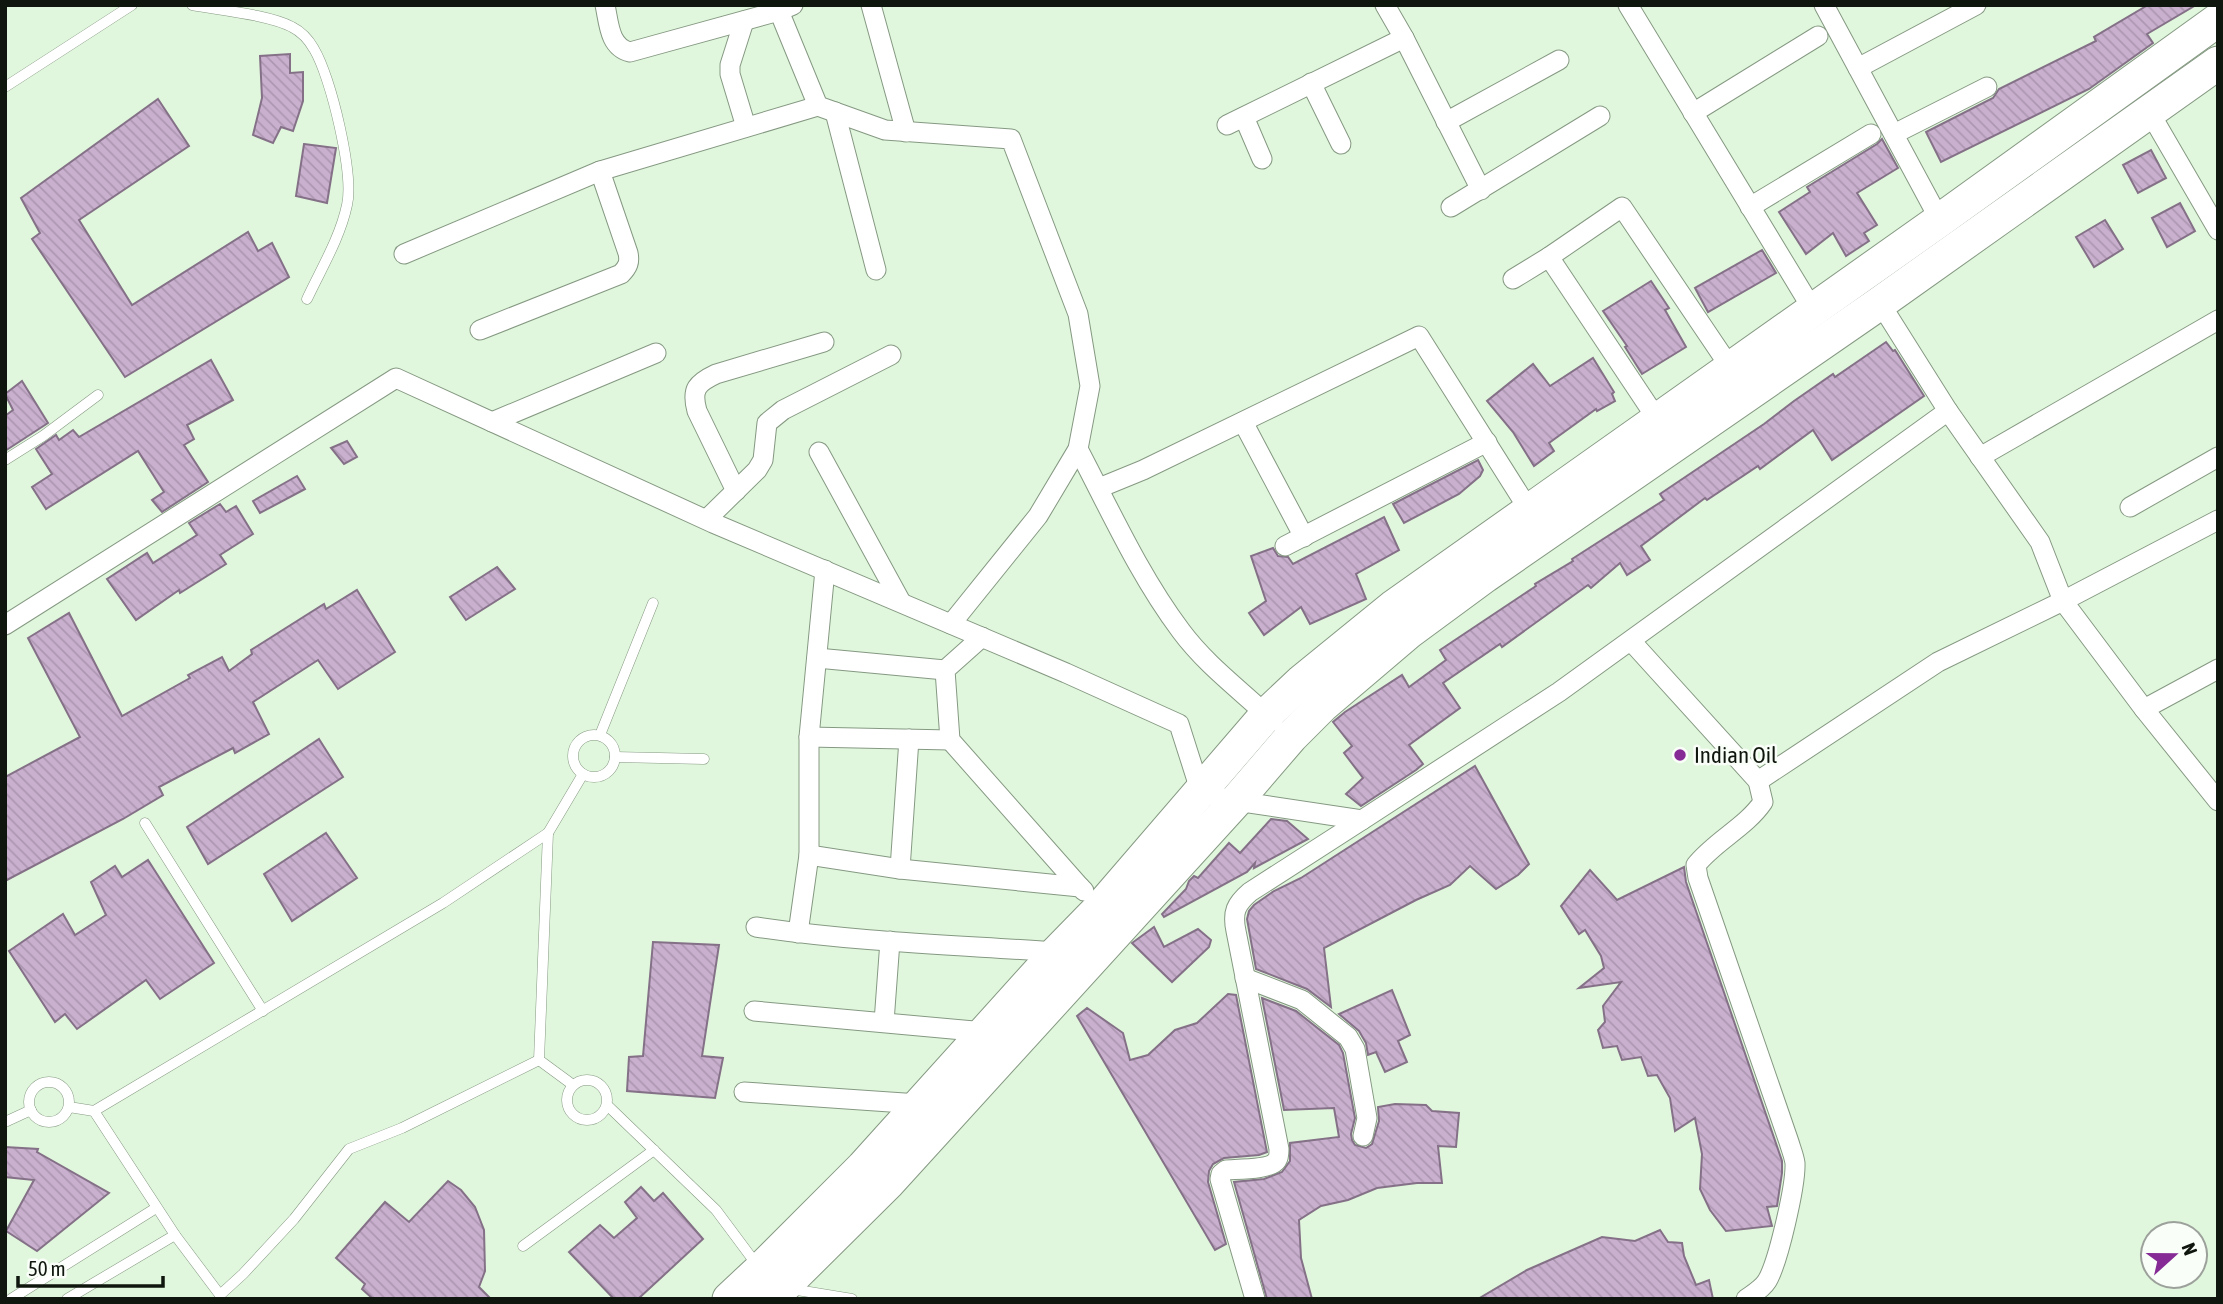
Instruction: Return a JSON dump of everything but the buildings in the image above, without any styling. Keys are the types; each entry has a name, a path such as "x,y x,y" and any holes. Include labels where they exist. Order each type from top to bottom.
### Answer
{"highway":[{"path":"729,1299 771,1283 889,1182 997,1042 1090,898 1201,793 1267,715 1302,681 1393,607 2218,20"},
{"path":"771,1283 863,1167 919,1104 997,1042 1236,801 1291,737 1322,706 1409,632 2218,63"}],"street":[{"path":"605,5 614,41 630,52 786,8 826,109 876,270"},
{"path":"871,5 906,131"},
{"path":"1385,5 1481,190"},
{"path":"1628,5 1813,310"},
{"path":"1824,5 1955,249"},
{"path":"1858,68 1976,5"},
{"path":"744,21 730,65 730,74 746,127"},
{"path":"1693,113 1818,36"},
{"path":"1262,159 1235,121 1404,38"},
{"path":"1446,122 1559,60"},
{"path":"1311,83 1340,144"},
{"path":"1894,134 1987,87"},
{"path":"404,254 600,172 746,127 826,109 885,130 1011,139 1078,314 1090,386 1078,449 1038,516 951,624"},
{"path":"2150,113 2218,230"},
{"path":"1451,207 1600,116"},
{"path":"1750,207 1871,134"},
{"path":"480,330 626,270 630,262 628,253 600,172"},
{"path":"1513,279 1622,207 1730,367"},
{"path":"1549,257 1657,418"},
{"path":"1880,303 1948,411 2040,542 2063,601 2144,709 2218,801"},
{"path":"1980,457 2218,320"},
{"path":"1099,488 1143,470 1419,336 1529,510"},
{"path":"736,491 696,411 696,387 704,379 716,374 824,342"},
{"path":"492,422 656,353"},
{"path":"706,519 757,470 763,460 767,423 772,418 891,355"},
{"path":"5,625 396,378 706,519 1179,724 1201,793 1236,801 1363,820"},
{"path":"1255,1299 1220,1179 1226,1170 1267,1167 1274,1164 1278,1159 1279,1149 1234,920 1234,910 1239,901 1559,692 1948,411"},
{"path":"1243,422 1304,537"},
{"path":"1285,546 1487,442"},
{"path":"1078,449 1147,580 1181,632 1220,675 1291,737"},
{"path":"819,452 901,603"},
{"path":"2130,507 2218,457"},
{"path":"1758,781 1938,662 2063,601 2218,520"},
{"path":"798,933 809,855 809,737 825,570"},
{"path":"817,659 945,670 982,637"},
{"path":"1631,641 1758,781 1763,802 1756,812 1707,851 1696,865 1698,878 1795,1163 1793,1194 1773,1266 1767,1282 1758,1292 1746,1299"},
{"path":"2144,709 2218,669"},
{"path":"945,670 950,740 1090,898"},
{"path":"809,737 950,740"},
{"path":"900,869 909,739"},
{"path":"809,855 1090,898"},
{"path":"756,927 890,941 1057,952"},
{"path":"884,1022 890,941"},
{"path":"1245,978 1301,1000 1348,1037 1355,1049 1367,1118 1363,1136"},
{"path":"754,1011 884,1022 997,1042"},
{"path":"744,1093 919,1104"}],"lane":[{"path":"5,87 132,5"},
{"path":"192,5 280,21 294,27 306,37 323,68 345,156 349,178 348,203 342,223 307,299"},
{"path":"5,460 98,395"},
{"path":"600,735 653,603"},
{"path":"587,735 600,735 611,743 615,757 610,771 597,777 583,774 574,763 573,749 576,743 587,735"},
{"path":"615,757 704,759"},
{"path":"69,1107 94,1111 443,903 548,833 583,774"},
{"path":"145,823 263,1011"},
{"path":"539,1060 548,833"},
{"path":"539,1060 573,1085"},
{"path":"94,1111 156,1208 220,1297 294,1219 349,1149 402,1128 539,1060"},
{"path":"586,1079 598,1082 606,1092 607,1105 595,1118 588,1120 575,1116 567,1104 569,1090 586,1079"},
{"path":"58,1084 67,1094 69,1107 62,1118 49,1123 37,1118 29,1101 31,1094 40,1085 58,1084"},
{"path":"607,1105 716,1210 771,1283 852,1299"},
{"path":"5,1122 31,1110"},
{"path":"523,1246 654,1150"},
{"path":"14,1298 156,1208"},
{"path":"67,1299 175,1235"}],"place":[{"name":"Indian Oil","path":"1680,755"}]}
